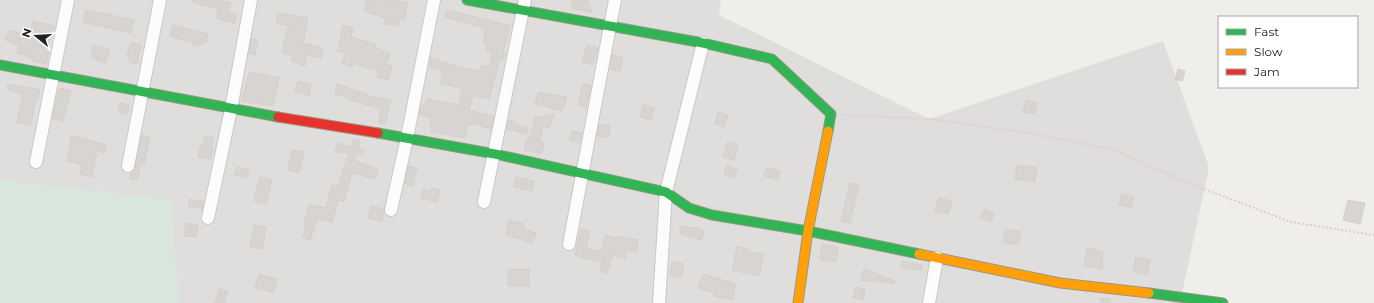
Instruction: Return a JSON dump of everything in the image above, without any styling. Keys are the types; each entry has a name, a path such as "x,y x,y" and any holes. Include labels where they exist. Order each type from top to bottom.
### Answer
{"street":[{"path":"36,162 68,0"},
{"path":"128,166 160,0"},
{"path":"208,218 231,109 251,0"},
{"path":"391,210 407,138 434,0"},
{"path":"467,0 525,5 611,26 703,43 772,59 832,114 808,232 798,303"},
{"path":"569,244 615,0"},
{"path":"484,202 525,5"},
{"path":"659,303 666,192 703,43"},
{"path":"0,65 231,109 495,154 666,192 689,208 712,215 808,232 1060,283 1224,303"},
{"path":"929,303 937,258"}],"path":[{"path":"832,114 929,119 1030,134 1114,150 1183,181 1291,222 1374,235"}],"shaded area":[{"path":"0,0 721,0 719,15 929,119 1163,41 1209,167 1180,303 0,303"},
{"path":"0,180 171,200 178,303 0,303"}],"building":[{"path":"193,0 219,0 231,3 228,13 237,14 235,23 217,19 218,9 193,2"},
{"path":"367,0 389,2 390,0 408,3 404,19 400,18 398,26 385,24 386,18 364,11"},
{"path":"573,0 587,0 592,13 571,8"},
{"path":"86,10 134,20 131,33 83,22"},
{"path":"447,10 510,26 503,52 506,52 503,60 500,59 489,99 473,95 469,110 494,117 491,129 472,123 471,125 468,124 465,138 431,132 431,118 419,114 421,106 423,107 424,104 426,104 427,99 459,105 462,91 462,89 440,83 443,71 430,67 430,58 462,68 480,71 482,65 489,67 493,52 486,50 488,45 483,43 485,28 445,17"},
{"path":"278,13 308,18 303,43 323,48 321,58 306,55 305,66 291,61 293,56 283,53 283,46 289,26 276,23"},
{"path":"33,21 54,26 46,51 49,52 46,64 33,61 34,59 27,57 28,55 17,53 19,45 5,40 9,30 29,36"},
{"path":"173,25 208,34 206,43 193,46 194,43 170,36"},
{"path":"343,25 353,28 351,37 376,45 375,48 390,53 386,65 392,66 388,80 377,77 379,71 353,63 352,67 342,63 346,53 337,51 342,36 340,35"},
{"path":"251,39 258,40 255,55 249,54"},
{"path":"131,42 141,45 137,64 129,62 130,58 127,56"},
{"path":"93,45 110,50 105,63 91,58"},
{"path":"587,45 598,48 593,65 582,62"},
{"path":"612,55 623,57 620,71 610,69"},
{"path":"1178,69 1185,71 1182,81 1175,79"},
{"path":"249,72 279,78 273,106 242,101"},
{"path":"298,81 311,84 309,96 295,91"},
{"path":"8,84 40,90 38,98 36,97 31,125 17,122 23,94 7,89"},
{"path":"337,84 369,95 368,96 391,100 385,124 378,123 381,109 351,100 335,93"},
{"path":"583,84 591,85 586,107 578,105"},
{"path":"60,88 71,91 63,121 52,118"},
{"path":"538,92 567,97 562,111 535,104"},
{"path":"1026,100 1037,103 1034,114 1023,112"},
{"path":"120,103 129,105 127,115 118,112"},
{"path":"643,105 654,108 651,120 640,117"},
{"path":"718,112 728,115 724,127 715,124"},
{"path":"554,115 549,128 543,126 540,142 544,143 541,154 524,150 527,138 530,139 535,118"},
{"path":"508,120 528,128 527,134 506,129"},
{"path":"599,125 610,126 609,137 597,136"},
{"path":"572,131 582,133 580,143 569,140"},
{"path":"71,135 106,145 104,153 97,151 92,177 80,174 82,165 67,161 71,146 69,146"},
{"path":"142,135 150,137 144,164 140,164 138,179 130,179 130,173 135,167"},
{"path":"205,136 214,138 211,149 213,149 211,159 198,157 200,147 202,147"},
{"path":"353,139 359,140 358,148 364,150 363,154 356,154 355,161 378,169 375,179 352,173 344,201 338,200 332,222 317,218 310,240 303,237 309,204 326,208 332,185 338,186 349,153 335,152 338,143 351,147"},
{"path":"728,141 738,144 734,160 723,157"},
{"path":"292,150 304,152 299,173 288,170"},
{"path":"1017,165 1037,168 1035,182 1015,179"},
{"path":"408,166 417,168 413,186 405,184"},
{"path":"727,166 737,169 734,178 724,175"},
{"path":"237,167 249,170 246,178 234,175"},
{"path":"767,167 780,171 778,180 764,176"},
{"path":"260,177 272,180 266,204 254,201"},
{"path":"516,177 534,181 532,191 514,187"},
{"path":"850,183 859,185 850,223 841,221"},
{"path":"432,188 440,190 437,202 421,198 423,190 431,192"},
{"path":"1122,194 1134,197 1131,208 1119,205"},
{"path":"939,198 952,201 948,214 935,211"},
{"path":"190,199 204,202 202,209 188,206"},
{"path":"1348,200 1365,203 1360,224 1343,220"},
{"path":"371,206 384,209 382,221 368,218"},
{"path":"984,209 994,213 991,222 980,218"},
{"path":"509,220 524,224 523,229 536,233 532,243 506,235"},
{"path":"186,223 198,225 196,237 184,236"},
{"path":"254,225 266,227 262,249 250,247"},
{"path":"681,226 691,228 694,227 705,231 701,240 679,233"},
{"path":"581,229 590,231 586,248 602,252 605,235 616,238 617,236 638,240 636,252 627,250 625,259 613,255 607,273 600,271 603,261 575,255"},
{"path":"1006,229 1021,232 1018,245 1003,242"},
{"path":"822,244 838,247 836,262 820,260"},
{"path":"737,246 749,250 748,252 764,254 759,276 732,270"},
{"path":"1087,247 1103,252 1102,269 1084,266"},
{"path":"1136,257 1150,260 1147,275 1133,272"},
{"path":"902,261 922,265 921,270 901,267"},
{"path":"672,262 684,264 682,277 670,275"},
{"path":"508,269 529,269 529,286 508,286"},
{"path":"864,269 895,281 894,283 861,280"},
{"path":"259,274 277,279 274,293 255,288"},
{"path":"703,274 736,284 732,300 714,296 715,293 698,288"},
{"path":"855,287 865,289 863,300 853,298"},
{"path":"219,289 228,291 224,303 215,303"},
{"path":"1100,298 1110,299 1110,303 1100,302"}],"traffic: fast":[{"path":"467,0 703,43 772,59 831,114 828,131"},
{"path":"0,65 278,117"},
{"path":"378,133 495,154 666,192 689,208 712,215 808,231 919,254"},
{"path":"1149,293 1223,303"}],"traffic: slow":[{"path":"798,303 808,231 828,131"},
{"path":"919,254 1060,283 1149,293"}],"traffic: jam":[{"path":"278,117 378,133"}]}
